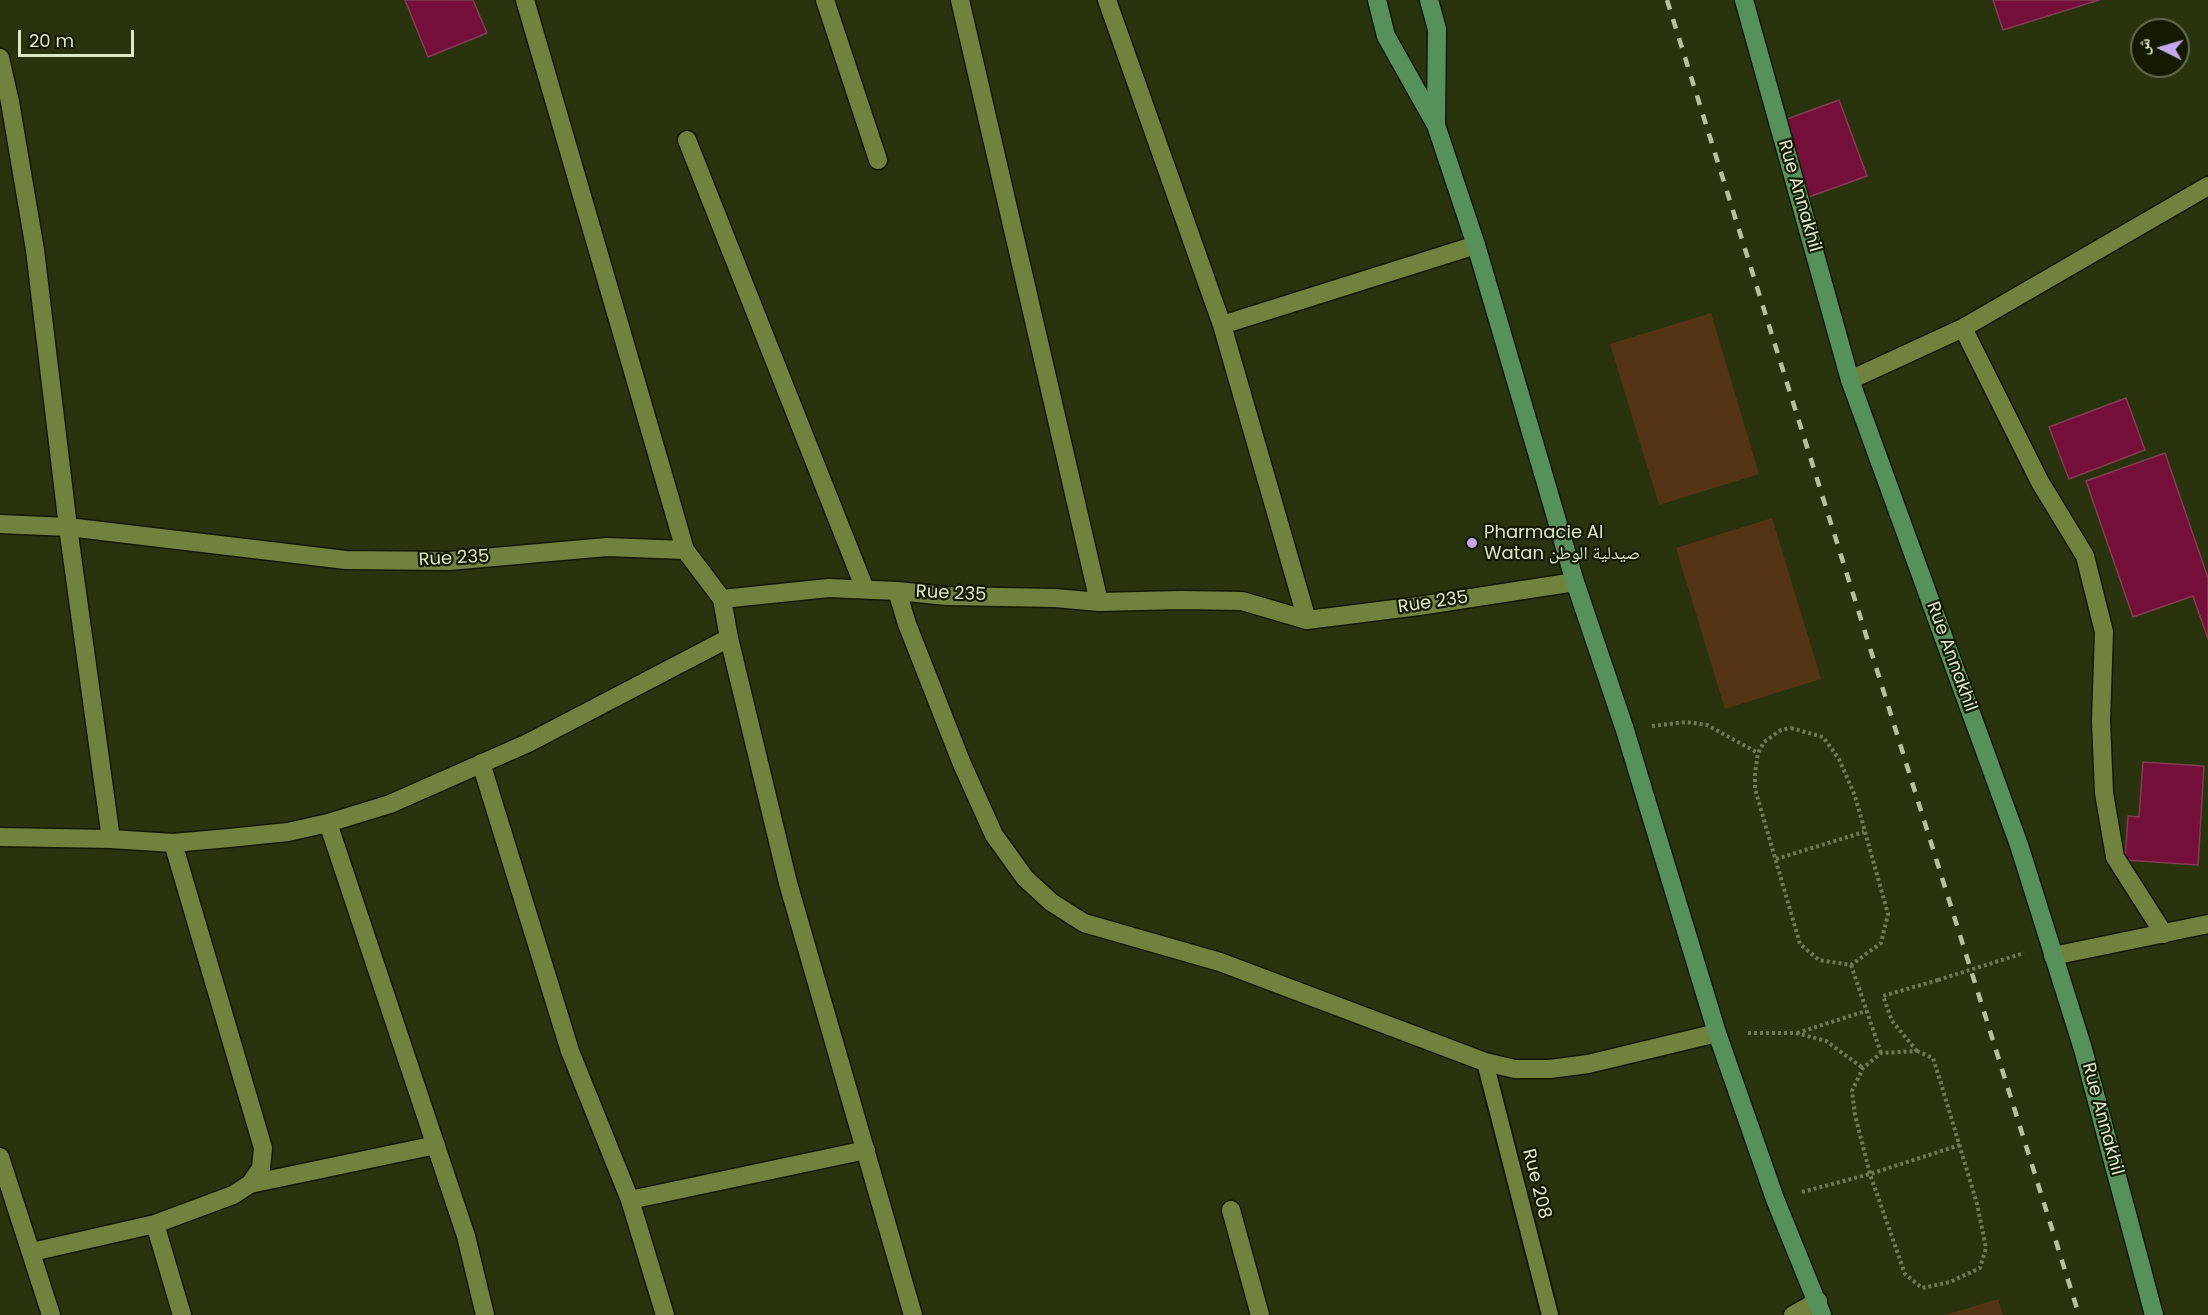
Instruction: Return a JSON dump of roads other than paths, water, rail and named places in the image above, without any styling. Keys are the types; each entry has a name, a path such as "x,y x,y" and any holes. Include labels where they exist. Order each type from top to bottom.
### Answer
{"main road":[{"path":"1377,0 1386,36 1436,125 1476,245 1575,582 1625,730 1717,1033 1775,1199 1820,1308"},
{"path":"1429,0 1437,29 1436,125"},
{"name":"Rue Annakhil","path":"1744,0 1850,380 2015,834 2084,1049 2154,1315"}],"street":[{"path":"525,0 685,550 722,599 729,638 788,883 913,1315"},
{"path":"960,0 1099,603"},
{"path":"1107,0 1222,325 1307,620"},
{"path":"829,1 878,160"},
{"path":"0,58 10,102 35,250 68,527 111,839"},
{"path":"687,140 865,590"},
{"path":"1850,380 1963,328 2208,186"},
{"path":"1222,325 1476,245"},
{"path":"1963,328 2040,482 2085,556 2104,632 2101,722 2103,773 2104,793 2115,857 2164,934"},
{"name":"Rue 235","path":"0,524 68,527 346,561 449,561 607,547 685,550"},
{"name":"Rue 235","path":"722,599 829,588 947,596 1054,598 1099,603 1181,600 1242,601 1307,620 1419,606 1575,582"},
{"path":"897,591 962,764 994,835 1025,878 1051,902 1084,923 1220,962 1485,1062 1515,1069 1550,1069 1588,1064 1717,1033"},
{"path":"0,837 111,839 173,843 288,832 328,823 390,804 528,742 729,638"},
{"path":"481,763 570,1051 630,1200 665,1315"},
{"path":"328,823 466,1236 485,1315"},
{"path":"173,843 263,1148 261,1168 250,1184"},
{"path":"2053,956 2208,924"},
{"path":"32,1252 155,1224 233,1195 250,1184 436,1145"},
{"path":"630,1200 866,1150"},
{"path":"0,1156 51,1315"},
{"path":"1231,1210 1260,1315"},
{"path":"155,1224 182,1315"},
{"path":"1793,1315 1820,1308"}],"lane":[{"name":"Rue 208","path":"1485,1062 1550,1315"}],"railway":[{"path":"1667,0 2079,1315"}],"place":[{"name":"Pharmacie Al Watan صيدلية الوطن","path":"1472,543"}]}
